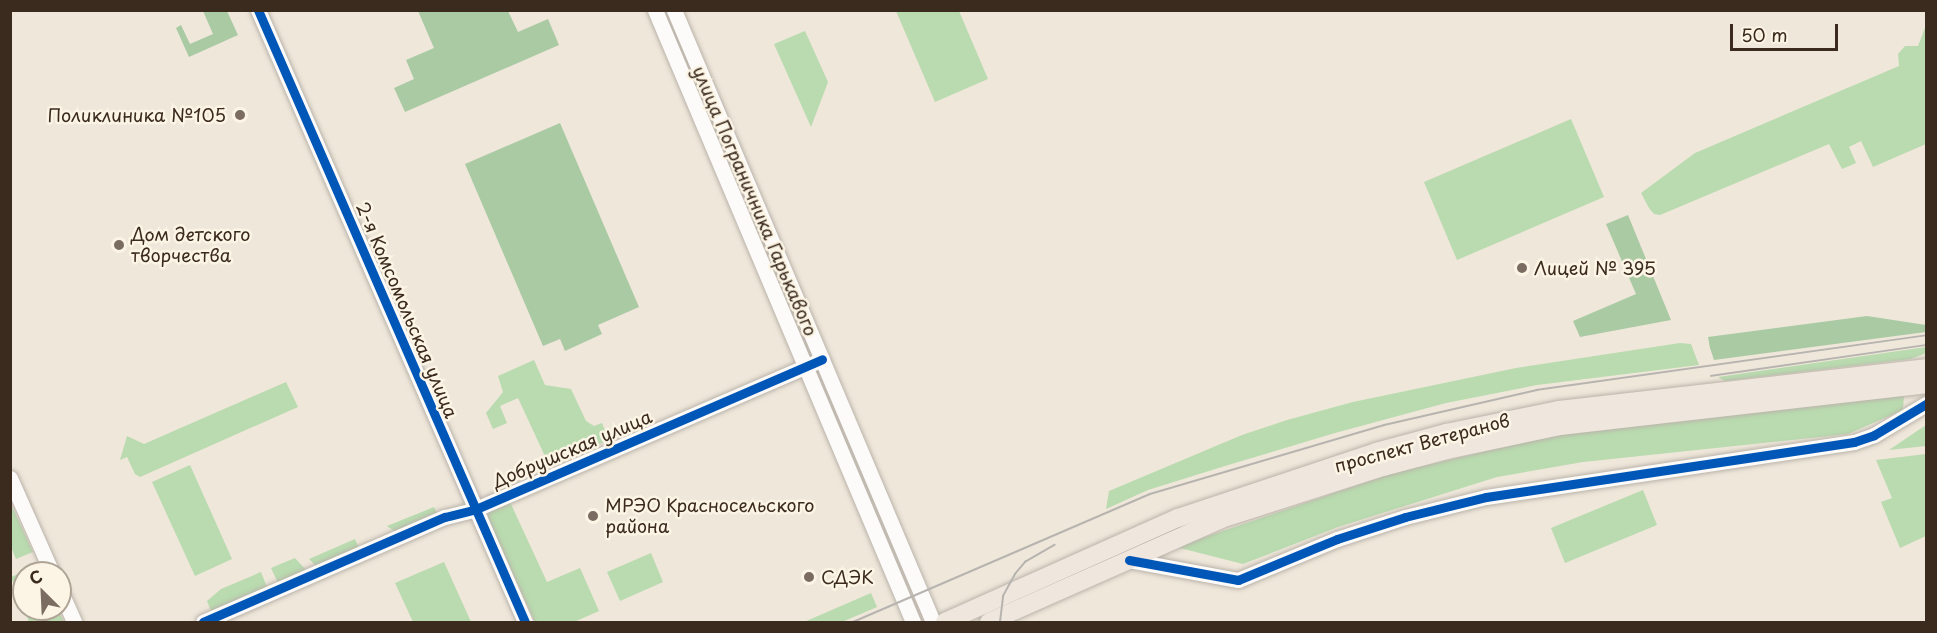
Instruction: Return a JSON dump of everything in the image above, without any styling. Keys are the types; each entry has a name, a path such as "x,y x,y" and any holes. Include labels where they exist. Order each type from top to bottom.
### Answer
{"main road":[{"name":"проспект Ветеранов","path":"945,622 1178,518 1366,456 1446,433 1559,410 1926,368"},
{"name":"проспект Ветеранов","path":"989,622 1221,519 1394,464 1523,433 1595,422 1926,384"}],"street":[{"name":"2-я Комсомольская улица","path":"258,10 525,622"},
{"name":"улица Пограничника Гарькавого","path":"655,10 913,622"},
{"name":"улица Пограничника Гарькавого","path":"674,10 933,622"},
{"name":"Добрушская улица","path":"202,622 445,517 476,509 822,359"},
{"path":"1129,560 1238,580 1337,539 1416,514 1486,497 1854,442 1874,435 1926,404"},
{"path":"10,478 47,561"}],"green space":[{"path":"203,11 227,11 238,35 189,57 176,28 181,25 190,44 213,34"},
{"path":"418,11 508,11 518,32 548,19 559,45 405,112 394,88 414,79 406,60 434,48"},
{"path":"896,11 959,11 988,79 935,102"},
{"path":"1926,25 1926,144 1873,167 1861,141 1849,147 1856,163 1842,169 1829,144 1660,215 1654,214 1649,208 1641,193 1695,153 1899,66 1898,54 1905,46 1918,46"},
{"path":"805,31 828,82 811,127 774,44"},
{"path":"1571,119 1604,197 1457,260 1424,182"},
{"path":"560,123 639,307 598,325 602,334 565,351 560,339 543,346 465,164"},
{"path":"1628,215 1671,320 1580,337 1573,321 1636,294 1606,224"},
{"path":"1867,316 1926,325 1926,332 1714,360 1708,337"},
{"path":"1680,343 1691,344 1699,365 1537,385 1446,403 1335,433 1148,490 1106,509 1109,491 1242,435 1287,420 1353,402 1516,368"},
{"path":"1926,347 1926,353 1911,359 1725,381 1718,377"},
{"path":"534,360 545,385 571,389 586,421 594,426 602,423 609,440 549,465 518,398 500,406 507,423 493,429 486,413 503,392 498,376"},
{"path":"286,382 298,407 140,477 135,474 127,457 120,460 127,436 144,444"},
{"path":"1904,396 1903,410 1848,434 1583,462 1497,477 1338,527 1243,564 1176,547 1390,474 1550,436"},
{"path":"1926,425 1926,446 1889,450"},
{"path":"1926,454 1926,536 1900,548 1881,502 1892,498 1876,460"},
{"path":"190,465 232,559 195,576 152,482"},
{"path":"1643,490 1657,525 1565,563 1551,528"},
{"path":"10,502 33,552 16,559 11,547"},
{"path":"510,502 547,582 580,568 599,611 574,622 535,622 487,518 489,511"},
{"path":"434,507 438,515 397,533 387,526"},
{"path":"355,539 359,548 316,566 309,559"},
{"path":"651,553 663,582 620,601 607,572"},
{"path":"295,558 306,570 278,583 271,568"},
{"path":"444,562 471,622 413,622 395,583"},
{"path":"261,572 267,587 211,611 207,601 221,589"},
{"path":"871,593 877,607 842,622 804,622"},
{"path":"29,621 64,622 29,622"}],"tram line":[{"path":"853,622 1150,494 1384,425 1537,390 1926,335"},
{"path":"1711,376 1926,345"},
{"path":"1000,622 1003,596 1015,574 1025,562 1055,545"}],"cycle path":[{"path":"258,10 525,622"},
{"path":"203,622 445,517 476,509 822,359"},
{"path":"1129,560 1238,580 1337,539 1405,517 1486,497 1854,442 1874,435 1926,404"}],"place":[{"name":"Поликлиника №105","path":"240,115"},
{"name":"Дом детского творчества","path":"119,245"},
{"name":"Лицей № 395","path":"1522,268"},
{"name":"МРЭО Красносельского района","path":"593,516"},
{"name":"СДЭК","path":"809,577"}]}
